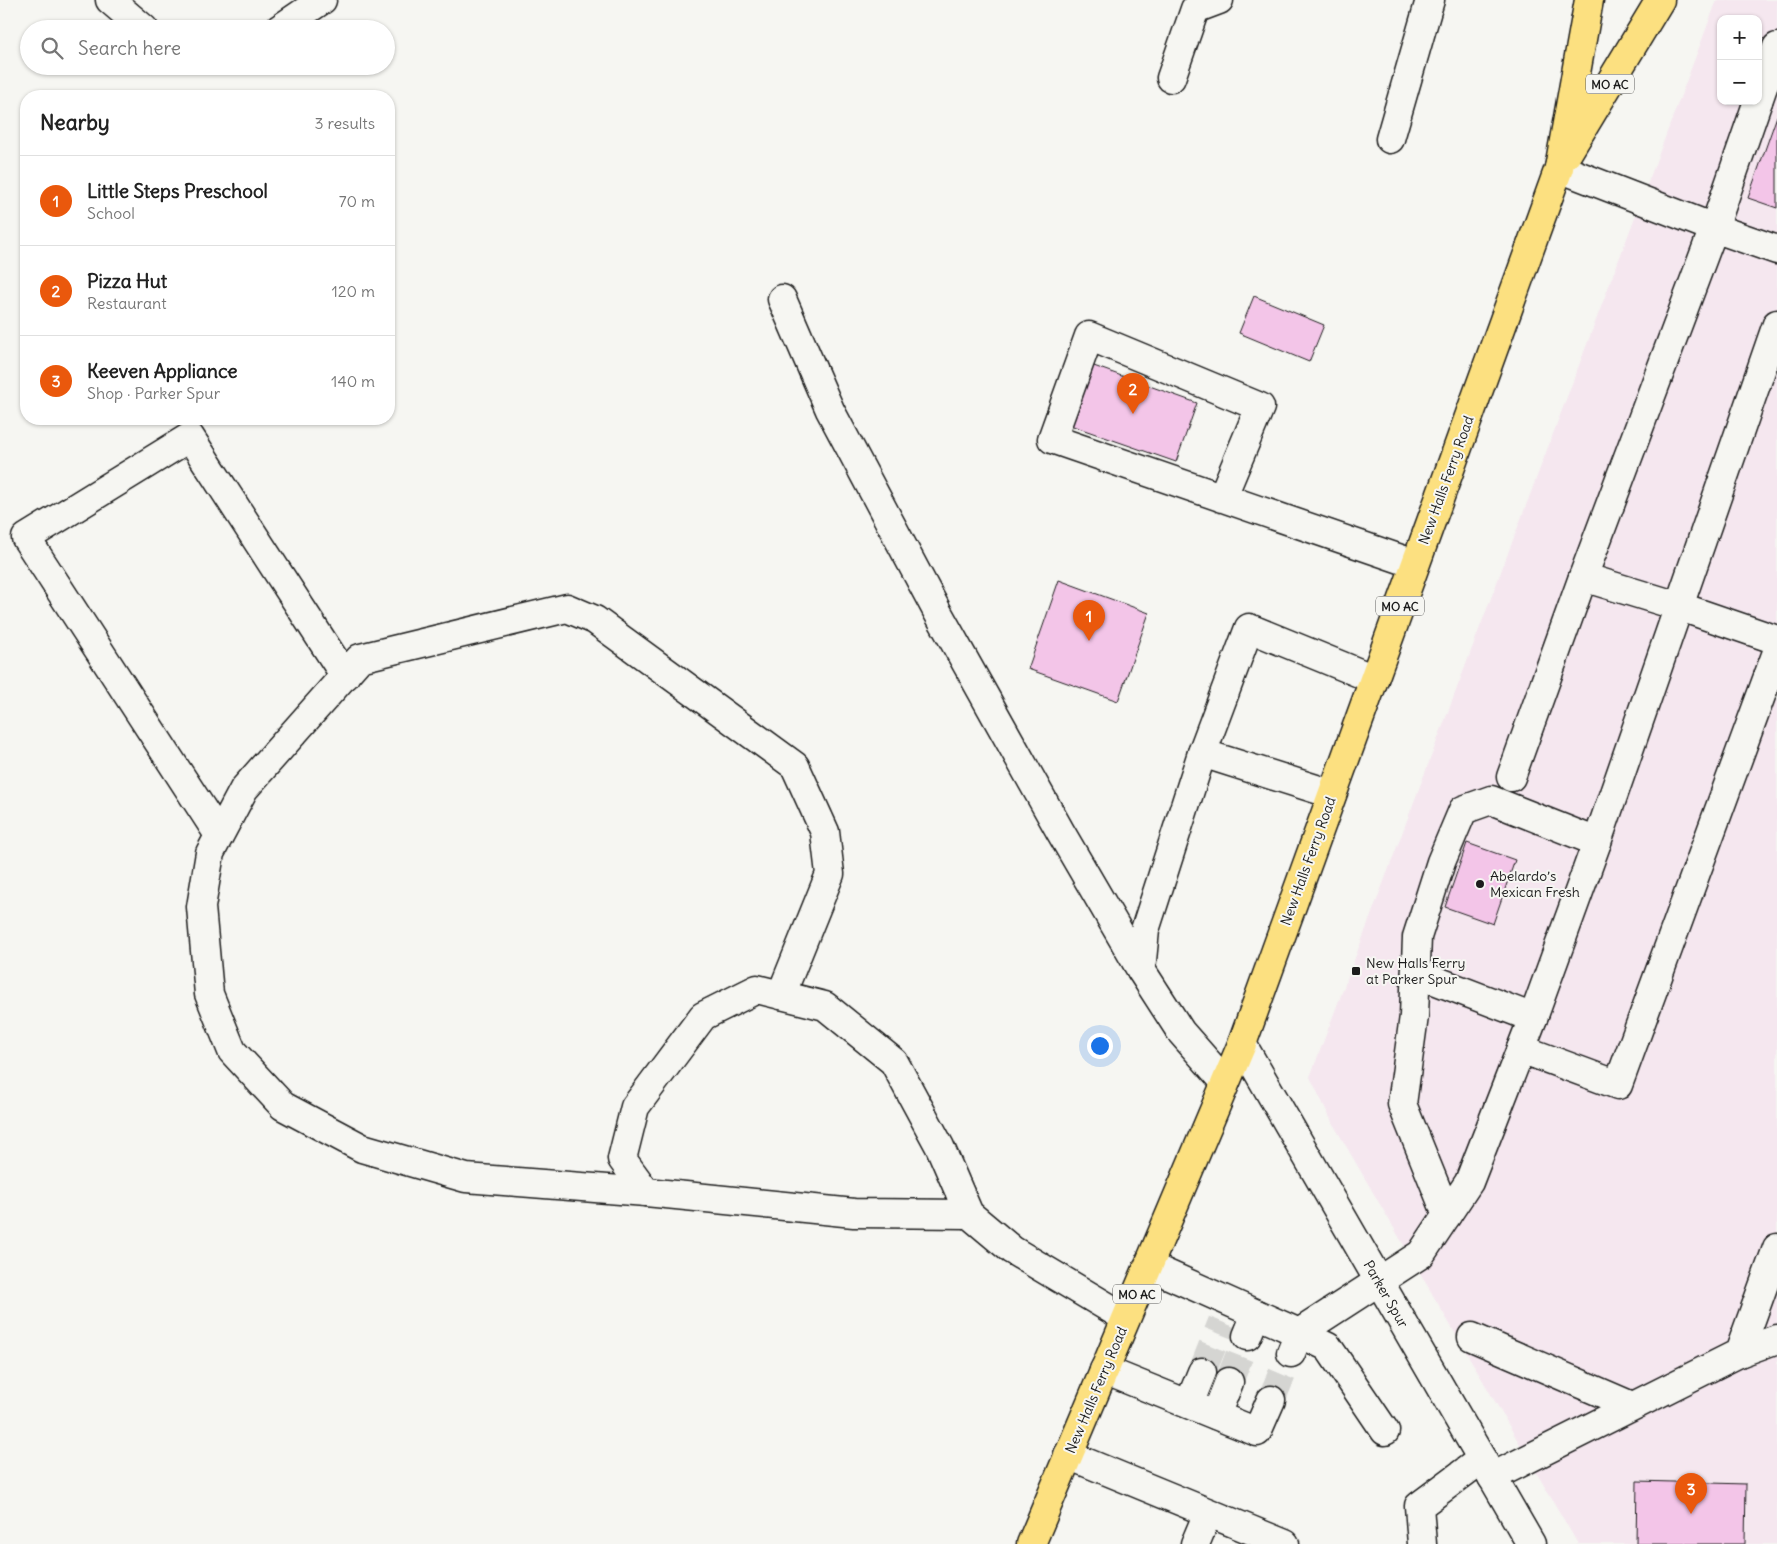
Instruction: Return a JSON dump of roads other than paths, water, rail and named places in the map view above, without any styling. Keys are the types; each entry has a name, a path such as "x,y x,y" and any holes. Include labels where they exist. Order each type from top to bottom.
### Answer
{"main road":[{"name":"New Halls Ferry Road","path":"1031,1544 1242,1044 1374,680 1559,168 1589,0"},
{"name":"New Halls Ferry Road","path":"1559,168 1660,0"}],"street":[{"path":"110,0 133,20"},
{"path":"292,20 322,0"},
{"path":"1171,78 1195,9 1219,0"},
{"path":"1390,139 1430,0"},
{"path":"1762,90 1777,47"},
{"path":"1511,777 1583,577 1714,228 1757,105"},
{"path":"1559,168 1714,228 1777,250"},
{"path":"782,300 830,410 928,594 1055,823 1140,970 1181,1032 1225,1082"},
{"path":"1295,1343 1421,1254 1469,1182 1533,1018 1597,842 1777,324"},
{"path":"1222,498 1260,407 1089,336 1052,440 1415,564"},
{"path":"219,835 26,538 190,437 345,676"},
{"path":"1583,577 1678,606 1777,640"},
{"path":"781,995 830,874 825,832 794,766 595,620 567,608 360,658 244,789 210,853 200,907 209,994 232,1050 283,1106 362,1148 466,1178 646,1192 854,1213 969,1214"},
{"path":"1140,970 1145,930 1202,753 1248,628 1374,680"},
{"path":"1521,1049 1618,1085 1777,652"},
{"path":"1202,753 1332,794"},
{"path":"1447,1215 1402,1104 1414,1016 1417,937 1441,862 1463,810 1491,800 1597,842"},
{"path":"1416,973 1533,1018"},
{"path":"646,1192 622,1159 635,1107 704,1016 757,989 825,1006 894,1062 940,1148 969,1214 1012,1250 1126,1318"},
{"name":"Parker Spur","path":"1242,1044 1487,1468 1520,1540"},
{"path":"1739,1353 1777,1248"},
{"path":"1149,1266 1226,1312 1252,1325 1295,1343 1328,1347 1385,1430"},
{"path":"1472,1337 1632,1406"},
{"path":"1422,1544 1418,1506 1487,1468 1632,1406 1739,1353 1777,1339"},
{"path":"1104,1370 1257,1432 1271,1400"},
{"path":"1189,1404 1202,1372"},
{"path":"1216,1415 1229,1382"},
{"path":"1068,1455 1285,1544"},
{"path":"1195,1544 1208,1513"}],"tunnel":[{"path":"1202,1372 1222,1322"},
{"path":"1229,1382 1247,1336"},
{"path":"1271,1400 1291,1353"}],"place":[{"name":"Pizza Hut","path":"1133,414"},
{"name":"Little Steps Preschool","path":"1089,641"},
{"name":"Abelardo’s Mexican Fresh","path":"1480,884"},
{"name":"New Halls Ferry at Parker Spur","path":"1356,971"},
{"name":"Keeven Appliance","path":"1691,1514"}]}
